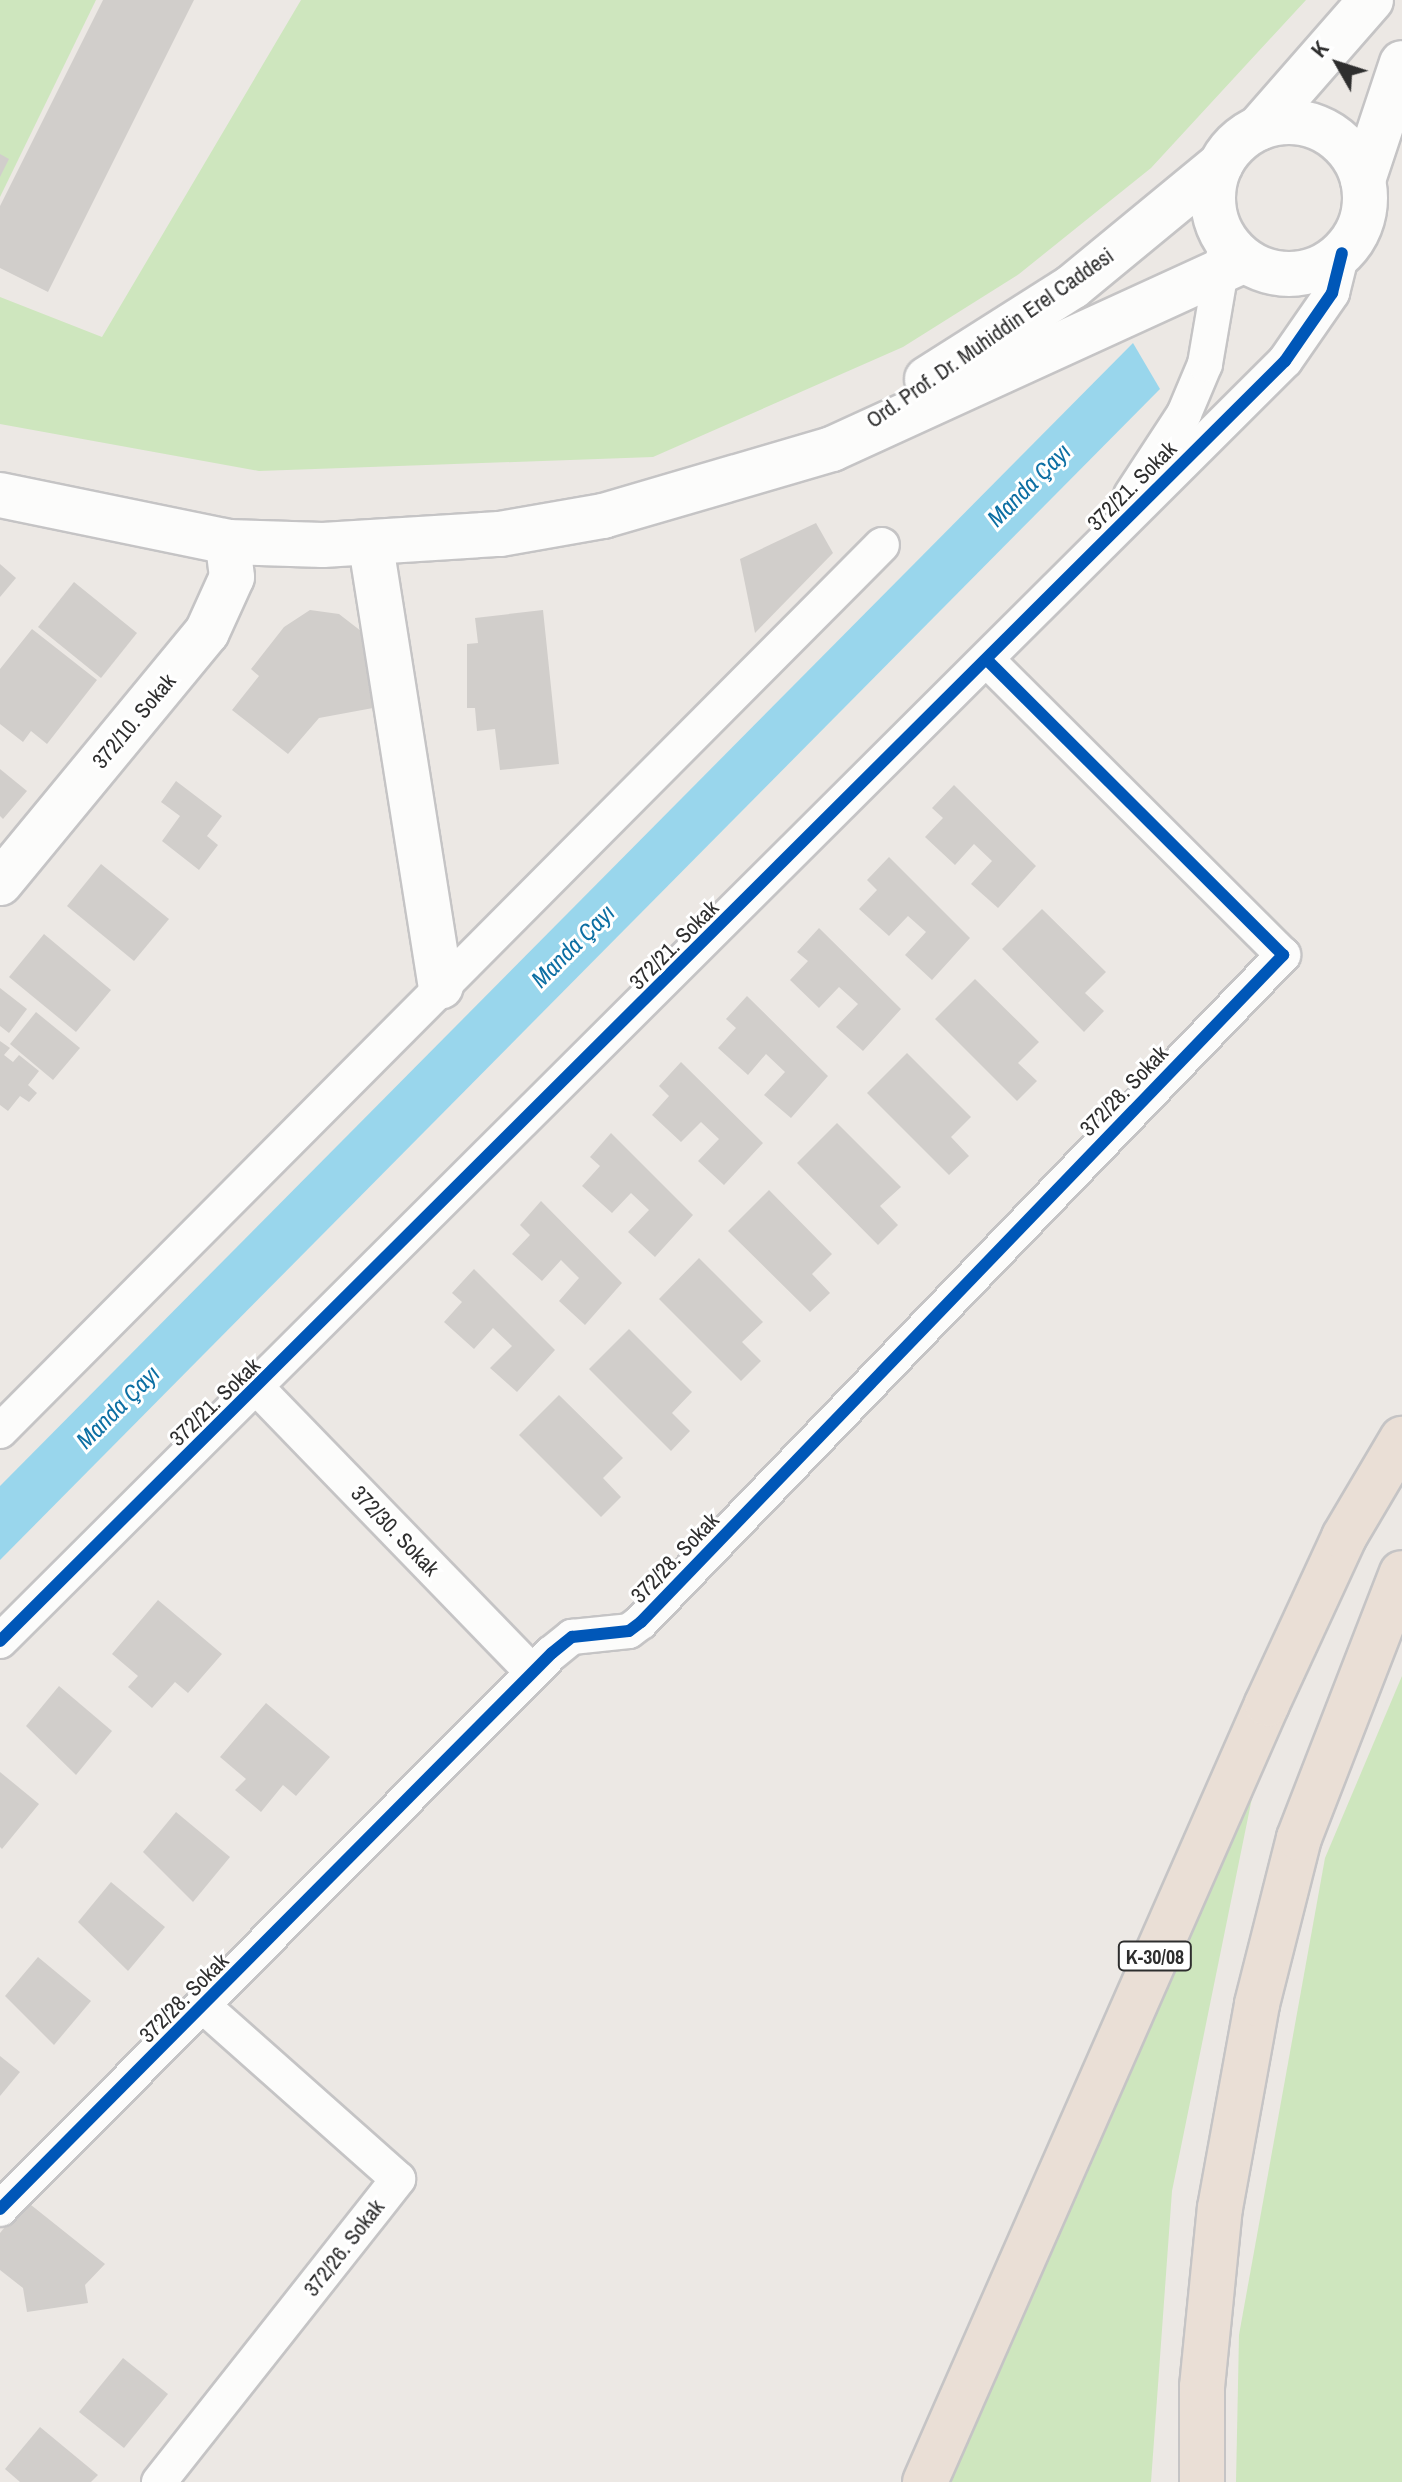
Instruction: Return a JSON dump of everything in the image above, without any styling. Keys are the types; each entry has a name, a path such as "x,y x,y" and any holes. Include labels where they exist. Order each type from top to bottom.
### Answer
{"highway":[{"name":"K-30/08","path":"925,2482 1267,1704 1344,1537 1402,1439"},
{"path":"1202,2482 1202,2387 1220,2208 1257,2004 1299,1838 1402,1573"}],"main road":[{"path":"1371,0 1259,128 1221,164 1213,190 1231,258 1295,274 1342,253 1358,232 1363,180 1402,63"},
{"path":"1259,128 1311,125 1353,155 1363,180"},
{"name":"Ord. Prof. Dr. Muhiddin Erel Caddesi","path":"832,449 1072,287 1221,164"},
{"name":"Ord. Prof. Dr. Muhiddin Erel Caddesi","path":"0,495 228,542 371,546 603,516 832,449 1231,258"},
{"name":"372/10. Sokak","path":"0,883 207,632 232,577 228,542"},
{"path":"371,546 441,986"}],"street":[{"name":"372/21. Sokak","path":"0,1641 258,1389 988,661 1309,332 1342,253"},
{"name":"372/21. Sokak","path":"1091,555 1184,414 1217,327 1231,258"},
{"path":"0,1431 882,545"},
{"name":"372/28. Sokak","path":"0,2209 204,2007 532,1672 572,1637 629,1631 641,1622 1283,955 988,661"},
{"name":"372/30. Sokak","path":"258,1389 532,1672"},
{"name":"372/26. Sokak","path":"159,2482 398,2179 204,2007"}],"green space":[{"path":"0,0 96,0 0,197"},
{"path":"301,0 1306,0 1151,168 1019,274 903,347 653,457 259,471 0,424 0,297 102,337"},
{"path":"1402,1676 1402,2482 1236,2482 1239,2335 1325,1858"},
{"path":"1253,1793 1172,2191 1151,2482 948,2482"}],"water":[{"name":"Manda Çayı","path":"1133,343 1160,389 0,1560 0,1486"}],"building":[{"path":"103,0 194,0 48,292 0,268 0,206"},
{"path":"0,154 9,159 0,177"},
{"path":"816,523 833,553 755,633 740,559"},
{"path":"0,564 16,578 0,597"},
{"path":"74,582 137,633 101,678 38,627"},
{"path":"310,610 339,614 370,638 373,708 319,718 288,754 232,710 259,676 251,669 284,627"},
{"path":"543,610 559,764 500,770 495,729 477,731 475,708 467,708 467,644 478,643 475,618"},
{"path":"32,629 97,680 47,744 31,731 23,742 0,724 0,669"},
{"path":"0,769 27,791 3,819 0,816"},
{"path":"176,781 222,816 207,836 218,845 199,870 162,841 180,816 161,802"},
{"path":"954,785 1036,866 998,908 971,884 992,861 974,844 955,865 925,837 943,818 932,808"},
{"path":"889,857 970,938 932,980 905,955 926,932 908,916 889,936 859,909 877,890 867,880"},
{"path":"101,864 169,919 134,961 67,906"},
{"path":"1042,909 1106,972 1085,993 1104,1011 1084,1032 1002,949"},
{"path":"819,928 901,1009 863,1051 836,1027 858,1004 839,987 819,1008 790,980 808,961 797,952"},
{"path":"44,934 111,990 76,1032 9,977"},
{"path":"975,979 1039,1042 1018,1063 1037,1081 1017,1101 935,1019"},
{"path":"0,988 27,1009 9,1033 0,1026"},
{"path":"747,996 828,1076 791,1118 764,1095 785,1072 766,1054 748,1075 718,1048 736,1028 726,1019"},
{"path":"36,1012 80,1048 53,1080 10,1044"},
{"path":"0,1041 10,1048 4,1055 13,1062 19,1055 39,1071 28,1085 37,1093 29,1102 20,1096 8,1111 0,1105"},
{"path":"907,1053 971,1117 951,1137 969,1156 949,1175 867,1093"},
{"path":"681,1062 763,1143 724,1185 698,1161 719,1139 701,1122 681,1142 652,1115 669,1096 659,1086"},
{"path":"837,1123 901,1187 880,1206 898,1225 878,1245 797,1163"},
{"path":"611,1133 693,1215 655,1257 628,1232 649,1210 631,1193 612,1213 582,1186 600,1166 590,1157"},
{"path":"769,1190 832,1254 812,1274 830,1293 810,1312 728,1231"},
{"path":"541,1201 622,1283 585,1325 559,1301 579,1278 561,1260 542,1281 512,1254 530,1235 520,1225"},
{"path":"699,1258 763,1322 742,1342 761,1361 741,1381 659,1299"},
{"path":"474,1269 555,1350 517,1392 490,1368 512,1346 493,1328 474,1349 444,1322 462,1302 452,1293"},
{"path":"629,1329 692,1392 672,1413 690,1431 671,1451 589,1369"},
{"path":"559,1395 623,1458 603,1478 621,1497 601,1517 519,1435"},
{"path":"158,1600 222,1654 188,1693 175,1682 152,1708 128,1687 138,1676 112,1654"},
{"path":"59,1686 112,1731 76,1775 26,1726"},
{"path":"266,1703 330,1757 296,1796 283,1785 261,1812 235,1790 246,1779 220,1757"},
{"path":"0,1772 39,1804 2,1849 0,1847"},
{"path":"176,1812 230,1857 193,1902 143,1852"},
{"path":"111,1882 165,1927 128,1971 78,1922"},
{"path":"38,1957 91,2001 54,2045 5,1996"},
{"path":"0,2056 20,2072 0,2096"},
{"path":"26,2201 105,2264 85,2285 88,2303 27,2312 23,2288 0,2270 0,2233"},
{"path":"123,2358 168,2394 124,2448 79,2412"},
{"path":"40,2427 98,2475 91,2482 20,2482 5,2469"}],"cycle path":[{"path":"0,1641 1285,361 1332,293 1342,253"},
{"path":"0,2209 552,1653 572,1637 629,1631 641,1622 1283,955 988,661"}]}
